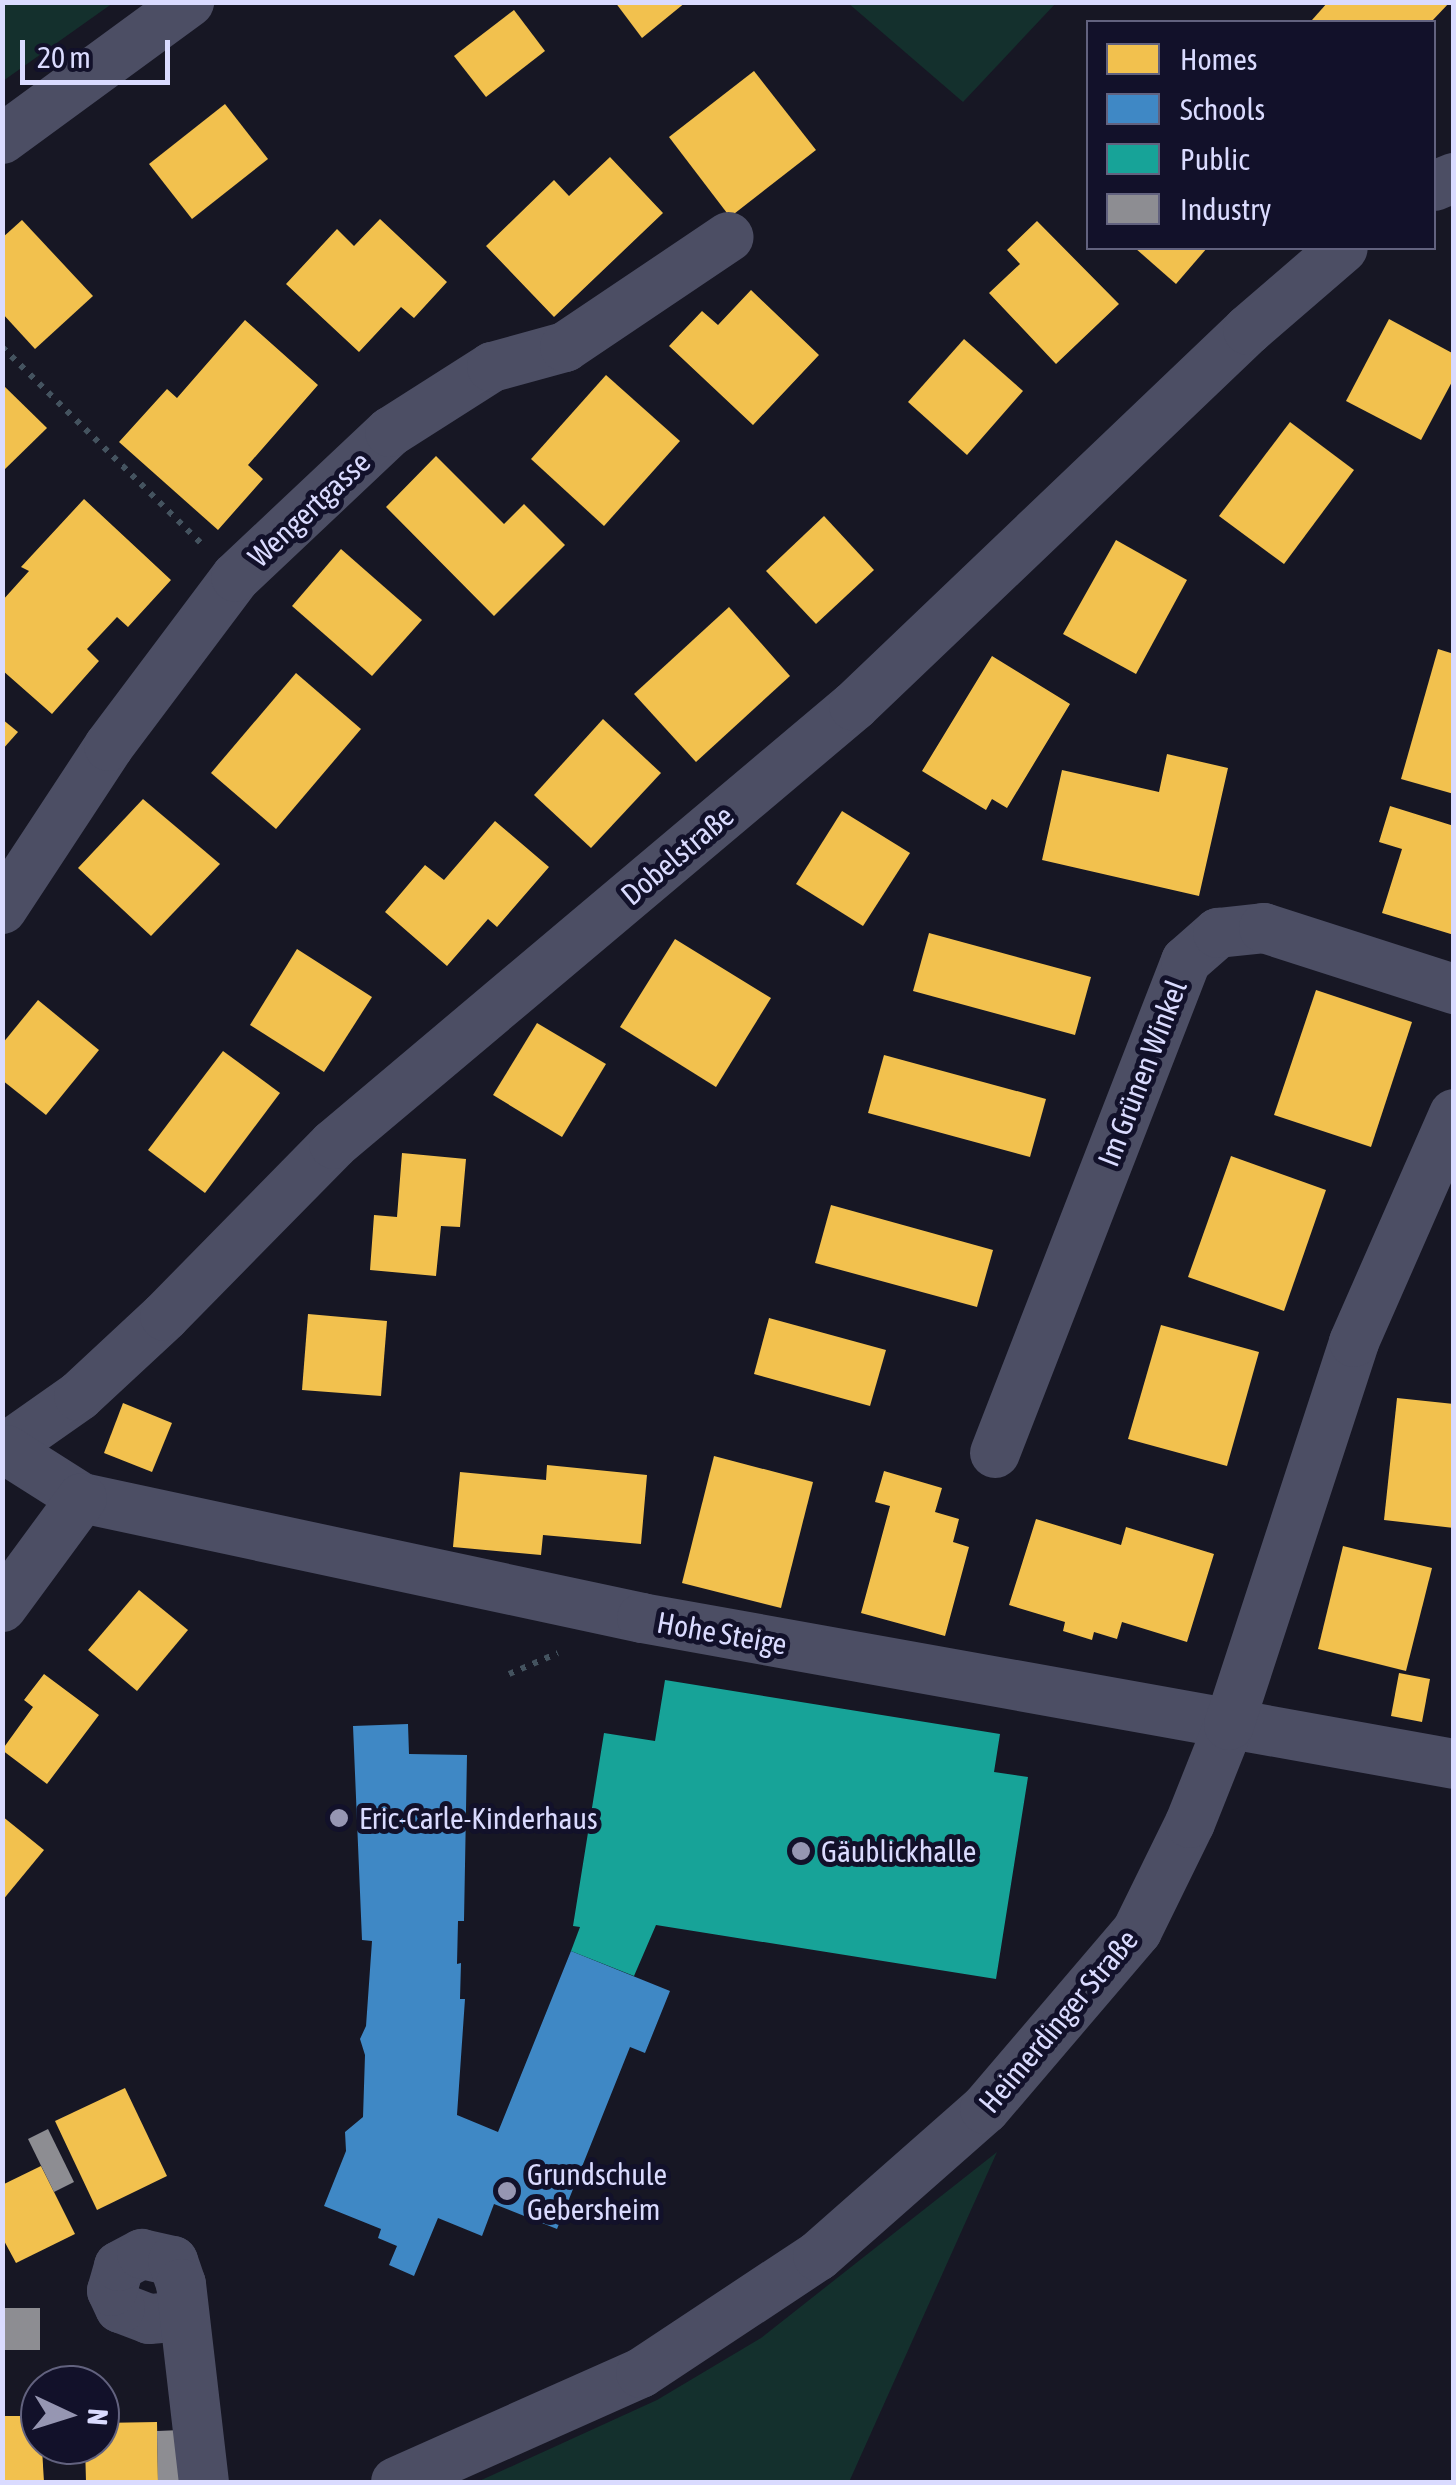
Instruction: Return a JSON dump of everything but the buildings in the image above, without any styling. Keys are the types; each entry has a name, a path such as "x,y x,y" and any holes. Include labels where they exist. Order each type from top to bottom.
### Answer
{"street":[{"path":"2,139 189,2"},
{"name":"Wengertgasse","path":"2,909 109,746 236,577 390,432 492,366 565,346 729,237"},
{"name":"Dobelstraße","path":"4,1450 79,1396 165,1316 334,1144 854,706 1248,330 1341,250"},
{"name":"Im Grünen Winkel","path":"994,1454 1186,961 1218,933 1264,928 1454,989"},
{"name":"Heimerdinger Straße","path":"396,2482 641,2373 818,2256 985,2110 1137,1930 1190,1822 1229,1725 1354,1342 1444,1162 1454,1114"},
{"name":"Hohe Steige","path":"4,1450 82,1498 642,1618 1454,1764"},
{"path":"2,1607 82,1498"},
{"path":"184,2316 204,2482"}],"path":[{"path":"2,348 205,548"}],"green space":[{"path":"3,2 113,2 113,3 3,81"},
{"path":"848,3 1056,3 963,102"},
{"path":"997,2152 849,2482 477,2482 657,2400 761,2338"}],"place":[{"name":"Eric-Carle-Kinderhaus","path":"339,1818"},
{"name":"Gäublickhalle","path":"801,1851"},
{"name":"Grundschule Gebersheim","path":"507,2191"}]}
